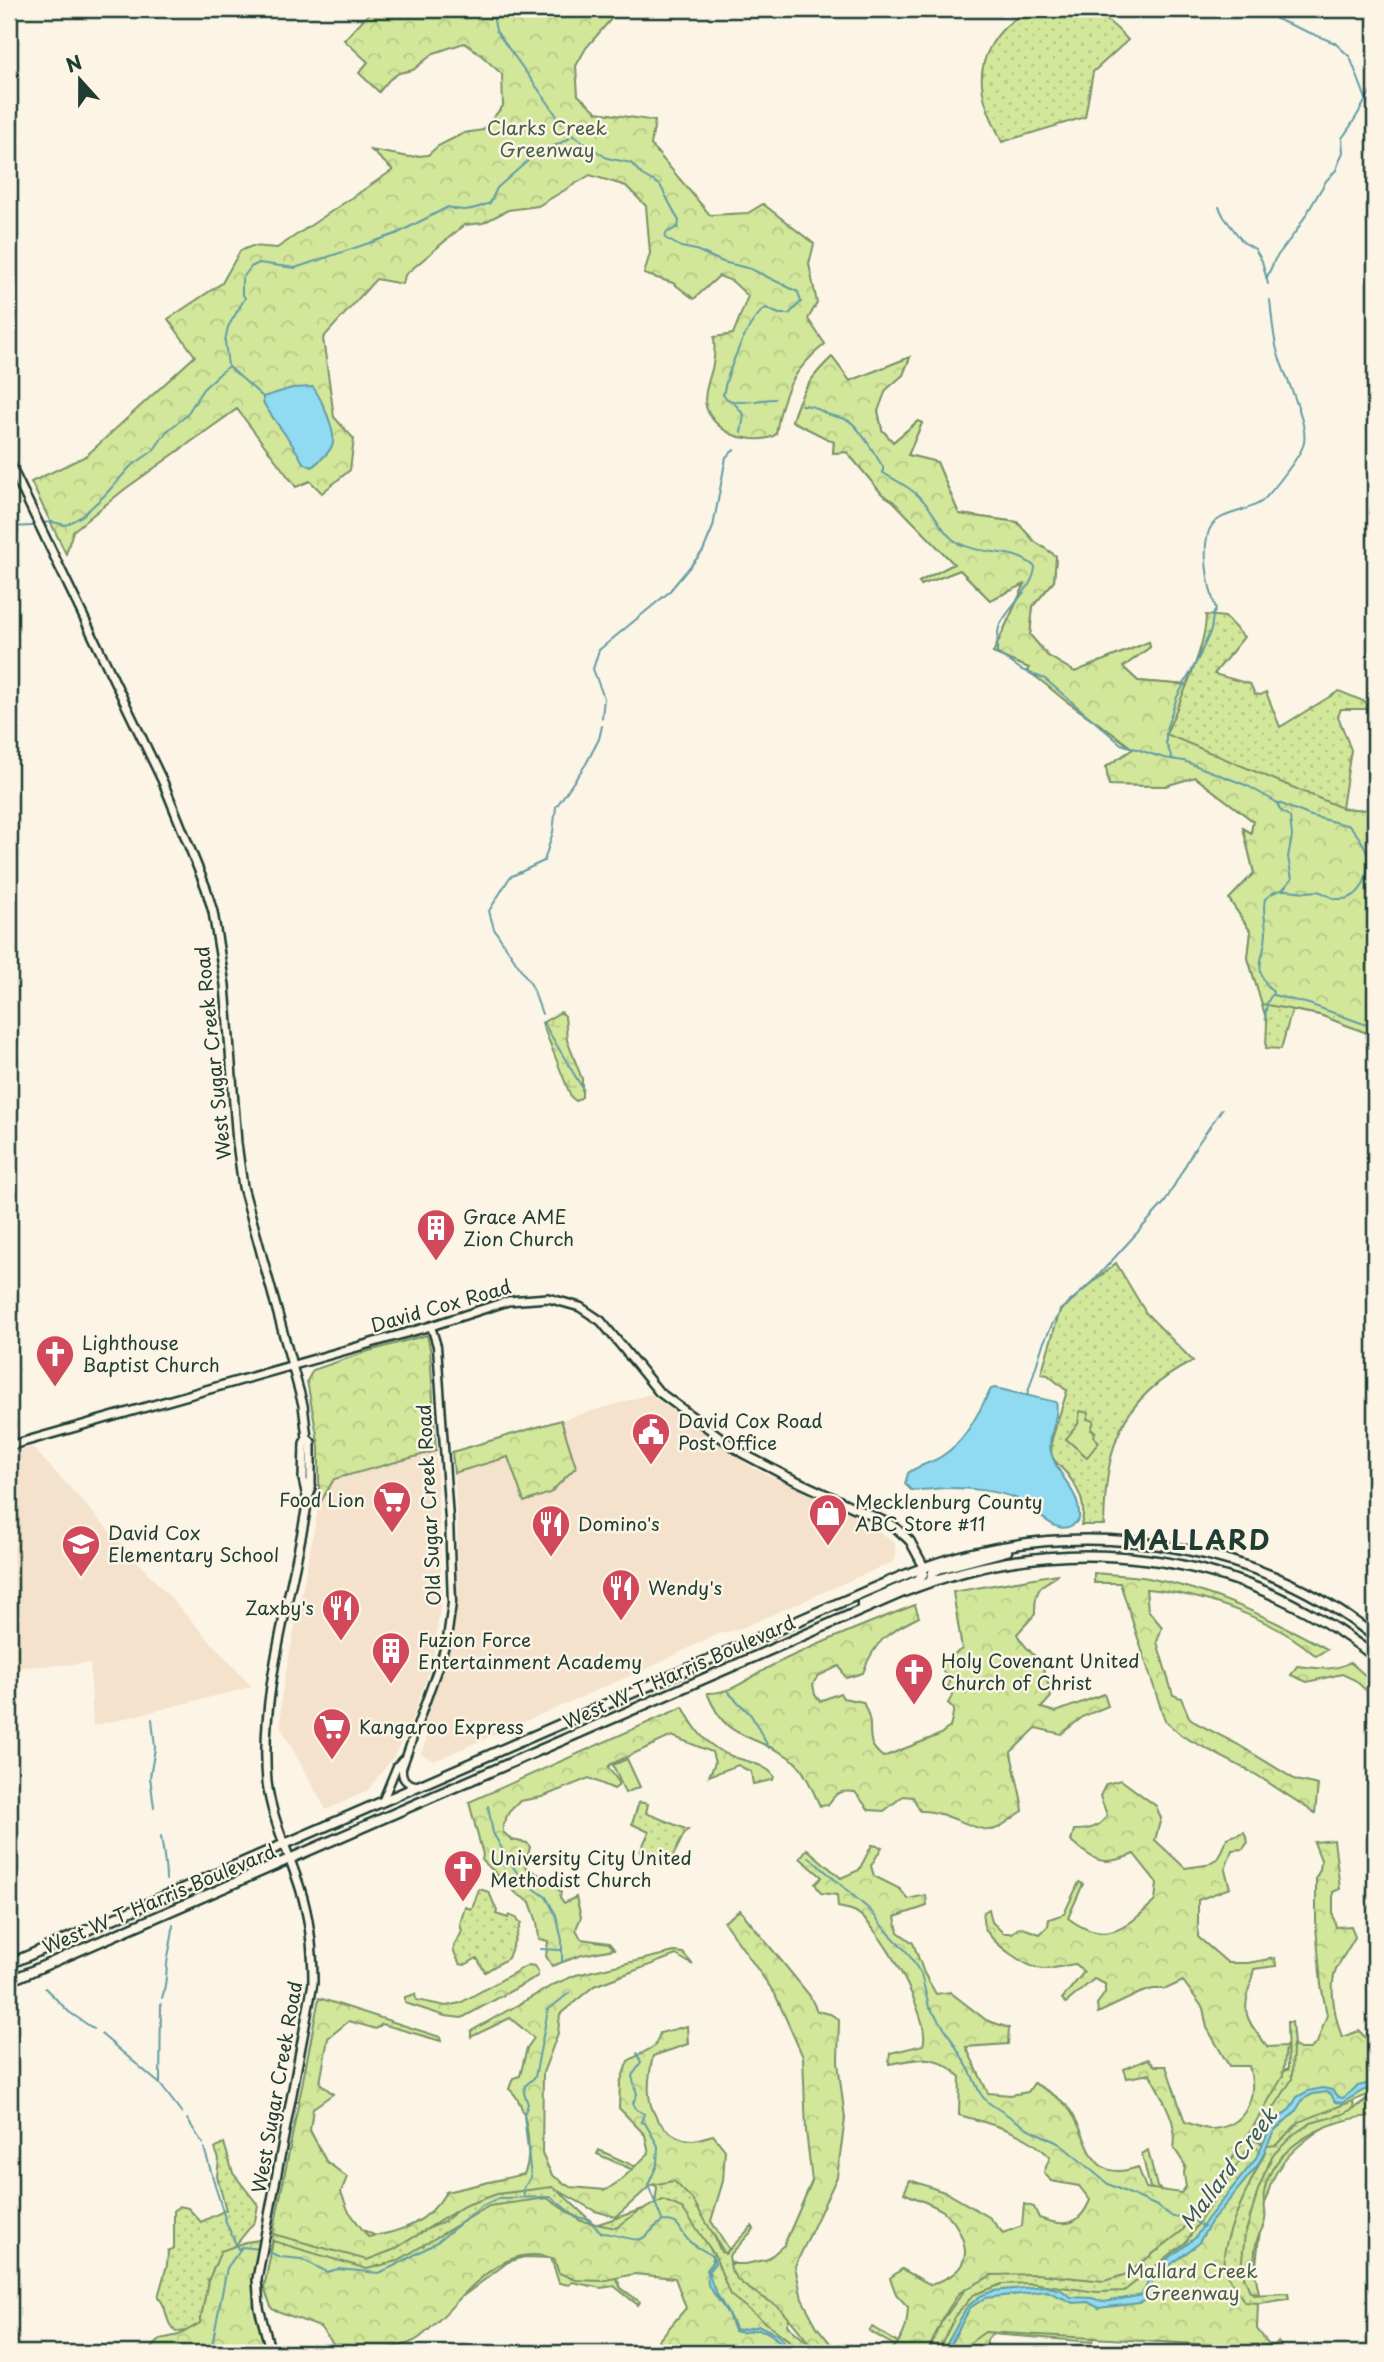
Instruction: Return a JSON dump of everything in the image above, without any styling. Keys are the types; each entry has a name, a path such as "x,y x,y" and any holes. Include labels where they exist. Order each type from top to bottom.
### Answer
{"main road":[{"name":"West Sugar Creek Road","path":"9,463 163,782 211,903 225,985 240,1175 303,1405 307,1438 311,1442 311,1490 266,1719 268,1784 310,1928 313,1983 259,2267 259,2308 271,2353"},
{"name":"David Cox Road","path":"9,1446 521,1299 548,1297 580,1307 601,1321 654,1387 668,1400 761,1464 894,1525 910,1541 924,1567"},
{"name":"West W T Harris Boulevard","path":"9,1964 924,1567 986,1550 1058,1540 1124,1540 1176,1547 1219,1558 1302,1590 1375,1637"},
{"path":"930,1582 933,1572 939,1569 1058,1540"},
{"name":"West W T Harris Boulevard","path":"9,1981 810,1632 930,1582 972,1569 1042,1556 1096,1555 1157,1560 1210,1571 1273,1594 1323,1620 1375,1657"},
{"path":"810,1632 852,1609 918,1580 924,1567"}],"street":[{"name":"Old Sugar Creek Road","path":"381,1802 397,1766 404,1759 441,1659 452,1603 438,1360 431,1326"},
{"path":"404,1759 403,1778 407,1783 420,1786"}],"shaded area":[{"path":"650,1394 753,1468 863,1518 895,1543 895,1561 737,1630 717,1634 655,1665 434,1761 421,1754 429,1731 421,1727 448,1652 457,1600 454,1473 509,1457 576,1466 561,1420"},
{"name":"David Cox Elementary School","path":"32,1447 252,1687 93,1726 90,1663 9,1668 9,1454"},
{"path":"436,1451 442,1590 430,1668 410,1725 393,1758 367,1791 326,1810 281,1728 281,1697 319,1505 334,1479"}],"green space":[{"name":"Clarks Creek Greenway","path":"373,9 513,9 520,16 618,11 586,48 576,66 578,95 597,112 655,121 651,145 710,215 748,213 763,204 814,244 809,264 817,303 808,319 825,344 805,363 791,383 782,406 776,434 758,439 734,435 717,424 705,404 714,361 714,337 733,334 748,296 732,281 719,276 694,299 673,283 644,274 650,253 646,206 626,186 590,175 538,206 508,210 483,223 464,225 405,275 403,284 376,279 323,338 334,417 354,439 350,470 322,493 310,481 296,487 237,409 125,489 73,531 66,554 31,482 86,456 195,356 168,319 222,283 240,251 252,246 277,248 393,170 371,150 409,157 428,155 438,146 464,133 483,130 503,106 502,74 464,43 434,53 413,70 399,73 379,92 359,73 368,62 344,40"},
{"path":"1034,9 1086,10 1105,19 1128,40 1093,72 1085,117 1002,142 985,101 982,72 985,58 999,34 1009,24"},
{"path":"832,357 850,381 910,357 903,375 885,390 878,411 882,430 893,442 918,421 922,423 908,455 937,462 959,514 1017,522 1034,541 1056,556 1054,581 1033,606 1030,635 1048,656 1075,672 1149,642 1150,647 1123,667 1138,681 1187,685 1202,642 1206,615 1225,617 1244,637 1214,674 1250,684 1255,694 1266,692 1280,727 1339,691 1373,705 1372,709 1341,709 1338,716 1351,750 1342,808 1366,810 1375,796 1375,1036 1320,1015 1292,1010 1281,1049 1266,1048 1267,1022 1248,958 1251,932 1229,899 1254,873 1243,828 1251,833 1253,821 1195,777 1165,786 1109,785 1106,767 1133,749 1027,671 1029,668 993,653 1025,584 990,600 960,570 921,585 919,582 954,564 893,501 882,494 847,452 833,453 834,442 792,421 807,386"},
{"path":"832,357 850,381 910,357 903,375 886,390 878,411 882,430 893,442 918,421 922,423 908,455 937,462 959,514 1017,522 1034,541 1056,556 1054,581 1033,606 1030,635 1048,656 1075,672 1149,642 1150,647 1123,667 1138,681 1187,685 1166,734 1342,808 1366,810 1375,796 1375,1036 1320,1015 1262,1004 1248,958 1251,932 1229,899 1254,873 1243,828 1251,833 1253,821 1195,777 1165,786 1109,785 1106,767 1133,749 1027,671 1029,668 993,653 1025,584 990,600 960,570 921,585 919,582 954,564 893,501 882,494 847,452 833,453 834,442 792,421 807,386"},
{"path":"561,1012 565,1016 567,1040 582,1079 582,1097 576,1101 571,1097 542,1023"},
{"path":"1116,1263 1146,1313 1193,1361 1168,1376 1132,1409 1113,1449 1105,1497 1104,1525 1081,1525 1083,1506 1080,1497 1071,1480 1051,1457 1052,1439 1067,1391 1048,1375 1041,1374 1060,1310"},
{"path":"427,1335 436,1451 334,1479 319,1505 319,1446 307,1381 313,1370"},
{"path":"1080,1411 1089,1413 1087,1419 1094,1421 1091,1430 1095,1432 1094,1437 1099,1442 1087,1457 1066,1439 1078,1424"},
{"path":"561,1420 576,1467 550,1493 524,1502 508,1457 454,1473 452,1452"},
{"path":"1094,1573 1148,1578 1195,1590 1262,1616 1327,1649 1316,1656 1280,1630 1236,1610 1190,1596 1146,1589 1148,1610 1162,1627 1157,1642 1173,1695 1181,1698 1189,1717 1296,1780 1318,1785 1315,1813 1255,1774 1182,1736 1165,1721 1120,1583 1094,1583"},
{"path":"1057,1574 1038,1591 1035,1614 1017,1634 1041,1664 1046,1677 1051,1697 1041,1708 1056,1712 1104,1694 1108,1706 1084,1716 1061,1734 1036,1728 1011,1752 1023,1811 995,1829 988,1830 940,1814 920,1811 913,1797 903,1796 884,1811 869,1810 855,1792 846,1791 836,1795 828,1805 820,1806 795,1762 733,1730 720,1717 707,1693 734,1687 792,1656 915,1605 919,1617 899,1627 878,1644 863,1673 846,1678 839,1666 818,1676 813,1684 815,1695 820,1701 840,1693 843,1698 863,1702 869,1719 872,1743 883,1757 939,1735 950,1727 954,1709 948,1703 953,1695 948,1686 950,1676 943,1672 943,1661 962,1649 953,1592"},
{"path":"1350,1662 1375,1684 1375,1699 1355,1680 1342,1674 1307,1682 1291,1675 1297,1666 1331,1668"},
{"path":"683,1707 692,1724 710,1744 725,1753 766,1769 774,1776 773,1780 753,1784 751,1772 738,1765 709,1776 715,1763 712,1752 672,1736 611,1764 608,1767 618,1781 618,1786 614,1789 589,1778 542,1797 520,1801 509,1812 503,1824 503,1832 512,1840 527,1843 530,1847 525,1867 545,1878 561,1892 560,1897 564,1903 576,1897 581,1917 576,1929 581,1939 609,1943 614,1949 582,1955 552,1966 546,1956 548,1941 539,1939 530,1902 517,1894 482,1860 469,1802"},
{"path":"627,1759 640,1787 625,1793 613,1765"},
{"path":"1121,1780 1156,1806 1161,1818 1155,1840 1185,1868 1206,1865 1218,1858 1227,1838 1244,1832 1248,1842 1243,1849 1232,1850 1225,1870 1230,1888 1198,1900 1198,1937 1228,1963 1248,1963 1275,1958 1276,1966 1254,1969 1246,2011 1252,2026 1268,2047 1286,2046 1283,2076 1247,2137 1182,2231 1127,2274 1104,2281 1036,2274 992,2275 959,2293 944,2316 927,2353 888,2353 904,2333 908,2307 896,2294 890,2278 902,2269 931,2285 956,2272 962,2264 965,2251 958,2228 943,2211 904,2193 910,2180 947,2193 989,2217 1003,2233 1022,2226 1024,2204 1034,2207 1039,2218 1056,2223 1070,2223 1081,2215 1090,2200 1079,2186 1051,2181 1044,2172 1050,2157 1041,2148 1008,2130 959,2115 960,2077 943,2063 919,2059 889,2064 890,2053 923,2045 924,2033 912,1995 876,1933 854,1911 838,1907 837,1895 821,1893 815,1884 822,1877 800,1858 807,1849 841,1878 859,1870 872,1845 882,1847 871,1866 874,1876 900,1889 908,1899 926,1895 927,1906 895,1917 898,1932 913,1943 924,1973 936,1994 950,1992 986,2020 1009,2028 1008,2044 966,2047 988,2093 1010,2095 1028,2092 1034,2083 1066,2105 1098,2163 1108,2169 1120,2171 1138,2167 1146,2188 1181,2193 1186,2187 1185,2165 1174,2148 1174,2129 1168,2110 1150,2074 1127,2078 1124,2069 1148,2059 1155,2066 1166,2066 1185,2122 1213,2129 1234,2122 1247,2108 1252,2088 1249,2066 1229,2066 1207,2028 1203,2008 1183,1981 1166,1989 1140,1993 1098,2013 1097,2004 1105,1993 1105,1984 1094,1979 1066,2003 1062,1999 1084,1972 1076,1964 1036,1968 1010,1954 995,1941 983,1922 984,1912 989,1909 992,1922 1003,1933 1012,1933 1020,1927 1040,1934 1048,1926 1049,1919 1064,1914 1079,1882 1083,1884 1068,1918 1093,1932 1104,1933 1124,1926 1155,1901 1157,1883 1134,1854 1115,1860 1100,1860 1087,1854 1071,1841 1074,1830 1101,1823 1107,1815 1100,1796 1106,1784"},
{"path":"639,1802 648,1804 646,1813 688,1830 670,1862 666,1864 640,1852 649,1832 632,1824"},
{"path":"1334,1840 1340,1889 1333,1892 1333,1915 1336,1927 1351,1926 1355,1937 1336,1970 1334,2004 1342,2037 1359,2031 1371,2043 1375,2043 1375,2092 1299,2122 1276,2145 1268,2146 1254,2140 1292,2079 1293,2045 1300,2049 1310,2049 1317,2043 1327,2015 1321,1985 1316,1926 1316,1877 1321,1860 1314,1842"},
{"path":"479,1889 489,1892 496,1914 508,1918 509,1915 521,1923 508,1958 485,1972 477,1958 465,1965 460,1964 454,1952 454,1946 462,1931 460,1924 465,1907 472,1909"},
{"path":"740,1910 810,1996 817,2011 839,2019 838,2062 845,2119 837,2177 795,2266 802,2299 817,2327 838,2353 818,2353 778,2307 736,2278 730,2264 768,2259 784,2245 812,2181 806,2131 803,2057 775,1994 724,1922"},
{"path":"674,1952 683,1953 693,1965 676,1955 594,1986 560,2014 558,2033 543,2073 542,2154 552,2175 570,2187 606,2190 621,2180 649,2153 645,2135 619,2108 620,2083 628,2061 655,2046 660,2033 687,2026 688,2044 653,2056 649,2095 654,2113 671,2133 691,2140 713,2135 725,2150 723,2181 711,2221 729,2249 725,2254 693,2200 674,2181 651,2185 616,2217 595,2211 552,2187 497,2194 464,2206 393,2250 367,2260 273,2234 319,1998 440,2037 441,2041 382,2024 376,2029 349,2021 328,2038 320,2083 333,2094 313,2108 310,2130 326,2161 347,2177 341,2192 348,2210 368,2237 403,2229 422,2219 446,2192 524,2174 528,2154 527,2129 520,2105 509,2089 513,2078 520,2076 527,2048 534,2038 510,2018 471,2037 471,2031 576,1975"},
{"path":"528,1965 534,1966 538,1976 462,2018 445,2016 405,2003 405,1997 415,1994 416,2000 446,2006 460,2003"},
{"name":"Mallard Creek Greenway","path":"1287,2022 1292,2022 1296,2068 1346,2060 1354,2108 1375,2093 1375,2106 1330,2123 1317,2132 1291,2153 1273,2178 1263,2210 1253,2295 1288,2293 1289,2299 1252,2304 1245,2348 1093,2337 1092,2342 992,2334 987,2340 986,2353 973,2345 965,2353 908,2353 869,2331 872,2327 907,2348 929,2339 969,2284 1151,2192 1142,2154 1148,2150 1157,2187 1180,2203 1250,2121 1285,2070 1288,2070"},
{"path":"1375,2097 1375,2116 1323,2128 1291,2148 1278,2161 1269,2176 1264,2193 1265,2220 1255,2246 1259,2293 1250,2292 1241,2268 1245,2235 1258,2190 1272,2156 1294,2134 1311,2123 1343,2114"},
{"path":"296,2117 355,2226 392,2244 444,2222 475,2195 542,2175 595,2225 655,2205 657,2187 631,2169 597,2154 599,2150 658,2177 662,2149 702,2207 721,2252 726,2253 752,2226 754,2229 729,2256 730,2262 799,2286 787,2325 819,2353 803,2353 708,2282 598,2254 621,2288 640,2302 638,2305 614,2286 601,2288 572,2282 569,2285 559,2283 551,2258 524,2257 508,2262 463,2296 448,2295 280,2257 270,2252"},
{"path":"224,2143 233,2173 258,2205 255,2221 227,2256 202,2330 176,2332 169,2323 164,2305 158,2297 168,2251 174,2248 174,2211 179,2206 188,2208 201,2222 226,2210 217,2176 219,2159 215,2149"},
{"path":"1250,2145 1265,2152 1232,2225 1224,2264 1245,2302 1258,2303 1257,2329 1271,2347 1278,2342 1281,2347 1278,2353 1263,2353 1251,2347 985,2332 964,2347 962,2353 937,2353 955,2317 973,2295 1002,2284 1032,2283 1097,2292 1124,2291 1186,2242"},
{"path":"547,2198 581,2221 616,2228 639,2211 663,2200 682,2208 715,2256 730,2295 805,2353 676,2353 658,2341 686,2308 675,2278 634,2274 602,2281 576,2280 559,2273 554,2259 533,2255 514,2258 496,2267 419,2338 403,2345 381,2349 340,2352 320,2327 272,2309 264,2288 273,2241 367,2269 397,2261 489,2206"},
{"path":"265,2239 257,2293 272,2353 147,2353 161,2339 179,2335 200,2323 208,2281 221,2251 246,2242"}],"water":[{"path":"313,387 328,416 333,440 328,452 312,467 303,463 263,402 263,397 292,388"},
{"path":"991,1389 1056,1402 1050,1446 1054,1461 1077,1501 1079,1519 1071,1526 1055,1526 1023,1502 1000,1493 957,1488 911,1490 905,1484 908,1473 938,1458 958,1443 971,1426"},
{"path":"1375,2082 1375,2090 1364,2090 1342,2103 1335,2102 1327,2092 1303,2099 1295,2112 1274,2131 1258,2165 1211,2222 1198,2244 1153,2278 1149,2299 1140,2303 1099,2308 1088,2302 1073,2303 1047,2291 985,2298 970,2308 946,2353 942,2353 967,2307 980,2296 993,2291 1044,2286 1061,2290 1071,2297 1092,2298 1104,2302 1143,2295 1151,2272 1195,2238 1255,2160 1273,2123 1290,2109 1297,2097 1323,2088 1332,2090 1338,2097 1343,2098 1358,2086"},
{"path":"712,2255 715,2263 709,2271 710,2279 729,2314 735,2329 760,2326 778,2335 790,2348 808,2353 791,2353 762,2330 740,2333 734,2331 728,2314 708,2285 707,2270 712,2263"}],"waterway":[{"path":"492,9 496,31 567,132 607,158 631,163 642,175 660,185 679,221 678,227 666,233 665,238 681,247 751,269 798,292 801,302 789,314 779,314 766,308 752,323 733,361 723,395 739,402 775,399"},
{"path":"1277,9 1276,19 1335,43 1350,57 1366,99"},
{"path":"1267,277 1275,259 1336,170 1343,152 1342,138 1375,83"},
{"path":"263,397 228,366 225,341 228,327 245,298 242,293 242,279 251,267 259,263 295,268 396,234 448,207 469,210 490,203 497,188 531,158 570,138"},
{"path":"1219,207 1243,242 1255,249 1262,261 1268,284"},
{"path":"1166,729 1177,697 1211,630 1216,609 1208,579 1208,533 1212,525 1222,517 1261,502 1284,476 1303,446 1303,426 1278,354 1270,300"},
{"path":"42,523 66,525 82,516 130,467 153,451 167,431 186,416 203,389 227,367"},
{"path":"735,404 744,415 741,433"},
{"path":"801,405 853,424 883,467 883,473 917,495 958,543 1017,557 1035,567 1026,590 1000,625 997,653 1022,670 1045,679 1121,744 1164,758 1184,761 1248,786 1276,802 1311,816 1350,826 1357,834 1366,850 1368,866 1364,882 1354,895 1338,899 1317,891 1285,890 1265,899 1266,933 1260,970 1273,992 1272,995"},
{"path":"602,718 604,698 593,669 599,650 668,593 703,551 713,527 726,457 734,450"},
{"path":"9,527 33,526"},
{"path":"9,542 18,533 18,528"},
{"path":"542,1014 532,986 494,929 489,911 510,877 544,861 553,832 556,807 586,764 599,739 602,726"},
{"path":"1166,734 1166,743 1172,758"},
{"path":"1277,803 1280,810 1290,817 1292,836 1288,857 1292,879 1283,889"},
{"path":"1273,995 1309,1004 1375,1028"},
{"path":"1265,1019 1267,1003 1271,996"},
{"path":"543,1022 583,1089"},
{"path":"1027,1395 1043,1344 1054,1321 1165,1202 1195,1148 1222,1109"},
{"path":"728,1692 751,1715 769,1748"},
{"path":"152,1719 155,1748 150,1777 154,1807"},
{"path":"488,1806 493,1833 508,1859 522,1880 546,1897 556,1915 562,1940 562,1962"},
{"path":"161,1836 166,1880"},
{"path":"809,1857 871,1911 907,1952 921,1974 929,2007 946,2030 986,2101 1027,2128 1060,2144 1108,2184 1157,2206 1173,2217 1185,2216 1204,2227"},
{"path":"162,1998 173,1925"},
{"path":"541,1949 561,1950"},
{"path":"45,1988 69,2012 94,2029"},
{"path":"524,2195 523,2189 531,2177 524,2115 528,2104 524,2093 525,2086 535,2077 548,2010 569,1993"},
{"path":"160,2083 161,2004"},
{"path":"101,2034 160,2084 182,2113"},
{"path":"637,2053 641,2063 632,2076 637,2094 633,2103 636,2109 644,2114 641,2122 645,2123 658,2146 657,2165 648,2185 662,2220"},
{"path":"187,2119 203,2144"},
{"path":"204,2148 226,2222 238,2249 241,2247"},
{"name":"Mallard Creek","path":"267,2251 280,2257 302,2259 327,2272 338,2269 379,2273 436,2243 482,2206 499,2198 551,2197 576,2217 587,2219 602,2233 638,2240 663,2221 673,2222 690,2242 711,2255"},
{"name":"Mallard Creek","path":"242,2247 261,2249"},
{"name":"Mallard Creek","path":"207,2353 212,2345 227,2268 242,2247"}],"place":[{"name":"Grace AME Zion Church","path":"436,1262"},
{"name":"Lighthouse Baptist Church","path":"55,1388"},
{"name":"David Cox Road Post Office","path":"651,1466"},
{"name":"Food Lion","path":"392,1534"},
{"name":"Mecklenburg County ABC Store #11","path":"828,1547"},
{"name":"Domino's","path":"551,1558"},
{"name":"David Cox Elementary School","path":"81,1578"},
{"name":"Wendy's","path":"621,1622"},
{"name":"Zaxby's","path":"341,1642"},
{"name":"Fuzion Force Entertainment Academy","path":"391,1685"},
{"name":"Holy Covenant United Church of Christ","path":"914,1706"},
{"name":"Kangaroo Express","path":"332,1761"},
{"name":"University City United Methodist Church","path":"463,1903"}],"district":[{"name":"MALLARD","path":"1197,1541"}]}
